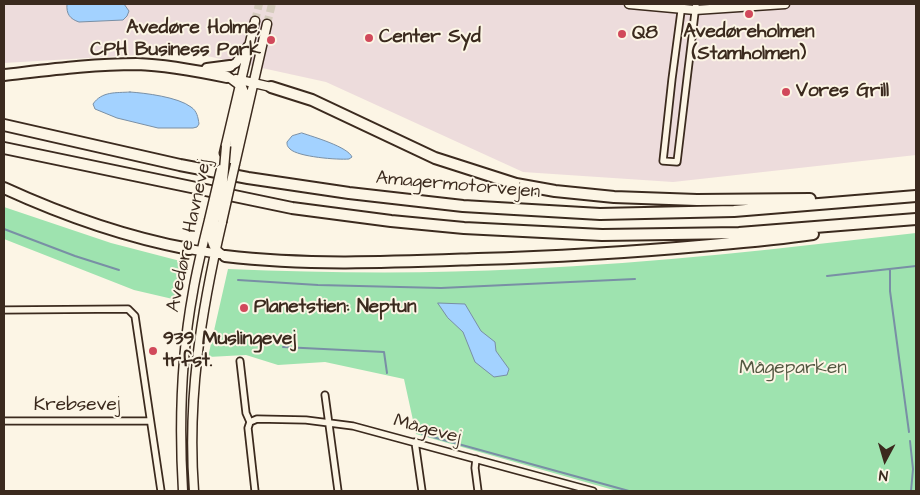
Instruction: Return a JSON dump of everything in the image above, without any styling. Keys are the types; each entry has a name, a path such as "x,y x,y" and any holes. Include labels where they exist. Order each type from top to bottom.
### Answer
{"highway":[{"path":"4,75 86,66 138,64 214,69 230,66"},
{"path":"182,68 229,77"},
{"path":"271,87 312,100 435,158 498,179 555,191 614,197 697,200 915,196"},
{"name":"Amagermotorvejen","path":"4,125 180,165 248,178 349,193 463,206 600,214 734,211 915,196"},
{"name":"Amagermotorvejen","path":"4,148 292,208 464,228 602,234 739,234 916,219"},
{"path":"4,188 56,210 112,230 189,249"},
{"path":"218,253 248,258 316,262 399,262 533,257 639,252 791,237 884,222"}],"street":[{"path":"629,4 696,7 785,4"},
{"path":"681,6 664,161 676,162 696,7"},
{"name":"Avedøre Havnevej","path":"183,491 181,429 185,344 202,251 233,173 233,147 240,83 255,21"},
{"name":"Avedøre Havnevej","path":"194,491 191,437 194,383 201,321 218,253 215,221 233,147 254,83 267,24"},
{"path":"230,66 236,63 250,42"},
{"path":"229,77 240,83 254,83 271,87"},
{"path":"189,249 218,253"},
{"path":"4,310 128,309 135,316 161,491"},
{"path":"240,361 246,413 250,422 248,428 255,491"},
{"path":"325,395 338,491"},
{"name":"Mågevej","path":"250,422 257,419 329,422 353,426 593,491"},
{"name":"Krebsevej","path":"4,421 150,421"},
{"path":"415,442 422,491"},
{"path":"476,459 475,468 478,491"}],"shaded area":[{"path":"4,4 916,4 916,155 673,182 523,172 326,82 189,52 4,63"}],"green space":[{"path":"4,207 111,243 184,262 177,300 134,290 4,239"},
{"name":"Mågeparken","path":"916,233 916,491 617,491 416,434 404,379 325,362 278,365 246,355 208,357 228,269 450,272 524,269 671,259"}],"water":[{"path":"67,4 124,4 129,11 123,20 79,22 69,16"},
{"path":"130,92 161,96 185,104 195,110 199,124 193,128 158,128 117,118 95,109 93,104 105,95"},
{"path":"302,133 338,146 352,157 349,159 328,158 294,152 288,147 287,142 292,136"},
{"path":"438,303 465,304 481,331 495,342 496,351 509,369 507,375 494,377 475,362 463,332 448,318"}],"waterway":[{"path":"4,229 75,256 119,270"},
{"path":"827,276 916,266"},
{"path":"890,269 890,291 909,432"},
{"path":"238,280 318,285 441,288 635,279"},
{"path":"283,347 384,352 387,373"},
{"path":"422,434 629,491"},
{"path":"910,441 913,469 911,491"}],"tunnel":[{"path":"255,21 259,4"},
{"path":"267,24 272,4"}],"place":[{"name":"Avedøreholmen (Stamholmen)","path":"749,14"},
{"name":"Q8","path":"622,34"},
{"name":"Center Syd","path":"369,38"},
{"name":"Avedøre Holme, CPH Business Park","path":"271,40"},
{"name":"Vores Grill","path":"786,92"},
{"name":"Planetstien: Neptun","path":"244,308"},
{"name":"939 Muslingevej trfst.","path":"153,351"}]}
